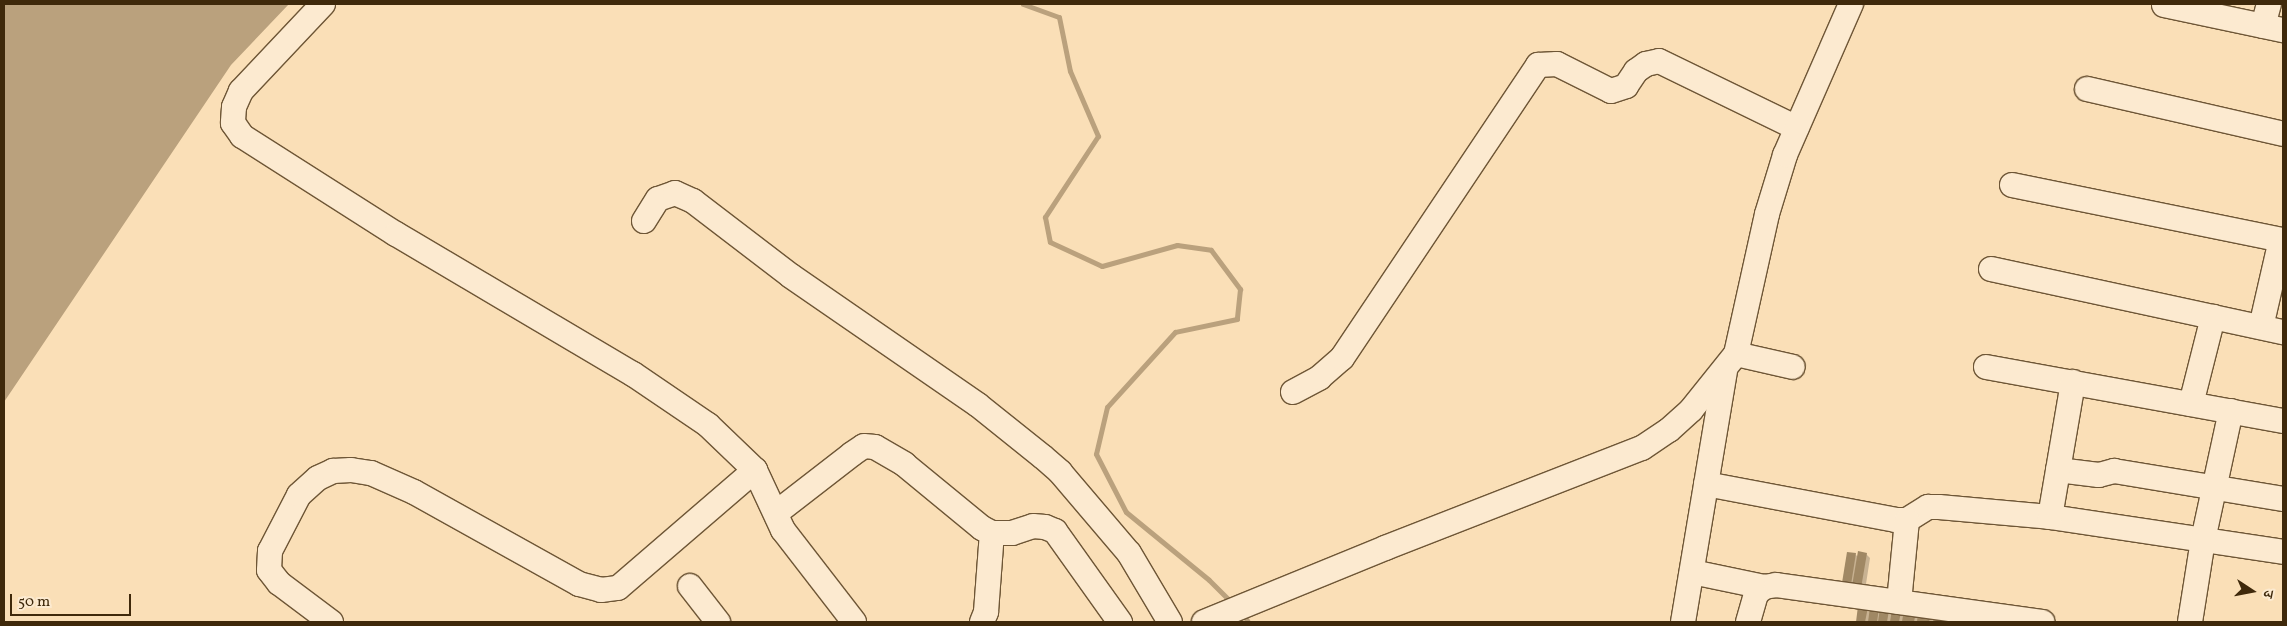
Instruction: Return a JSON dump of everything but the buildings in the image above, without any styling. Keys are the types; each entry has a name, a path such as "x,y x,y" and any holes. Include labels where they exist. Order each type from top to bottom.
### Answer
{"street":[{"path":"323,4 241,91 234,107 233,123 242,136 396,234 633,374 708,425 755,470 783,530 854,622"},
{"path":"1684,622 1706,484 1731,361 1767,214 1785,155 1851,4"},
{"path":"2164,5 2272,20"},
{"path":"1293,392 1319,378 1342,358 1538,65 1557,64 1611,92 1626,86 1636,71 1646,64 1659,62 1797,128"},
{"path":"2087,90 2283,134"},
{"path":"1991,269 2272,330 2282,240 2012,185"},
{"path":"644,221 658,198 675,193 693,201 791,276 978,405 1044,457 1066,479 1129,553 1170,622"},
{"path":"2191,404 2213,317"},
{"path":"1731,361 1793,367"},
{"path":"1205,622 1261,598 1642,448 1669,430 1691,410 1731,361"},
{"path":"1986,367 2283,421"},
{"path":"2050,517 2073,382"},
{"path":"2190,622 2204,540 2231,412"},
{"path":"776,513 864,446 875,447 904,464 982,528 992,533 1012,533 1033,526 1045,527 1055,531 1120,622"},
{"path":"331,622 279,583 269,570 270,551 299,496 318,478 333,471 351,470 371,473 414,492 579,584 601,590 618,588 755,470"},
{"path":"2058,470 2099,475 2114,471 2283,499"},
{"path":"1706,484 1896,520 1907,520 1928,507 2050,517 2283,552"},
{"path":"1899,602 1907,520"},
{"path":"982,622 986,612 992,533"},
{"path":"1692,572 1764,586 1776,585 2042,622"},
{"path":"690,586 718,622"},
{"path":"1748,622 1756,594 1764,586"}],"shaded area":[{"path":"4,4 289,4 231,65 4,402"}],"waterway":[{"path":"1023,4 1059,17 1070,71 1098,136 1045,217 1050,242 1102,266 1177,245 1211,250 1240,289 1237,319 1175,332 1107,407 1096,454 1126,512 1209,580 1232,603"},
{"path":"1242,612 1248,622"}]}
